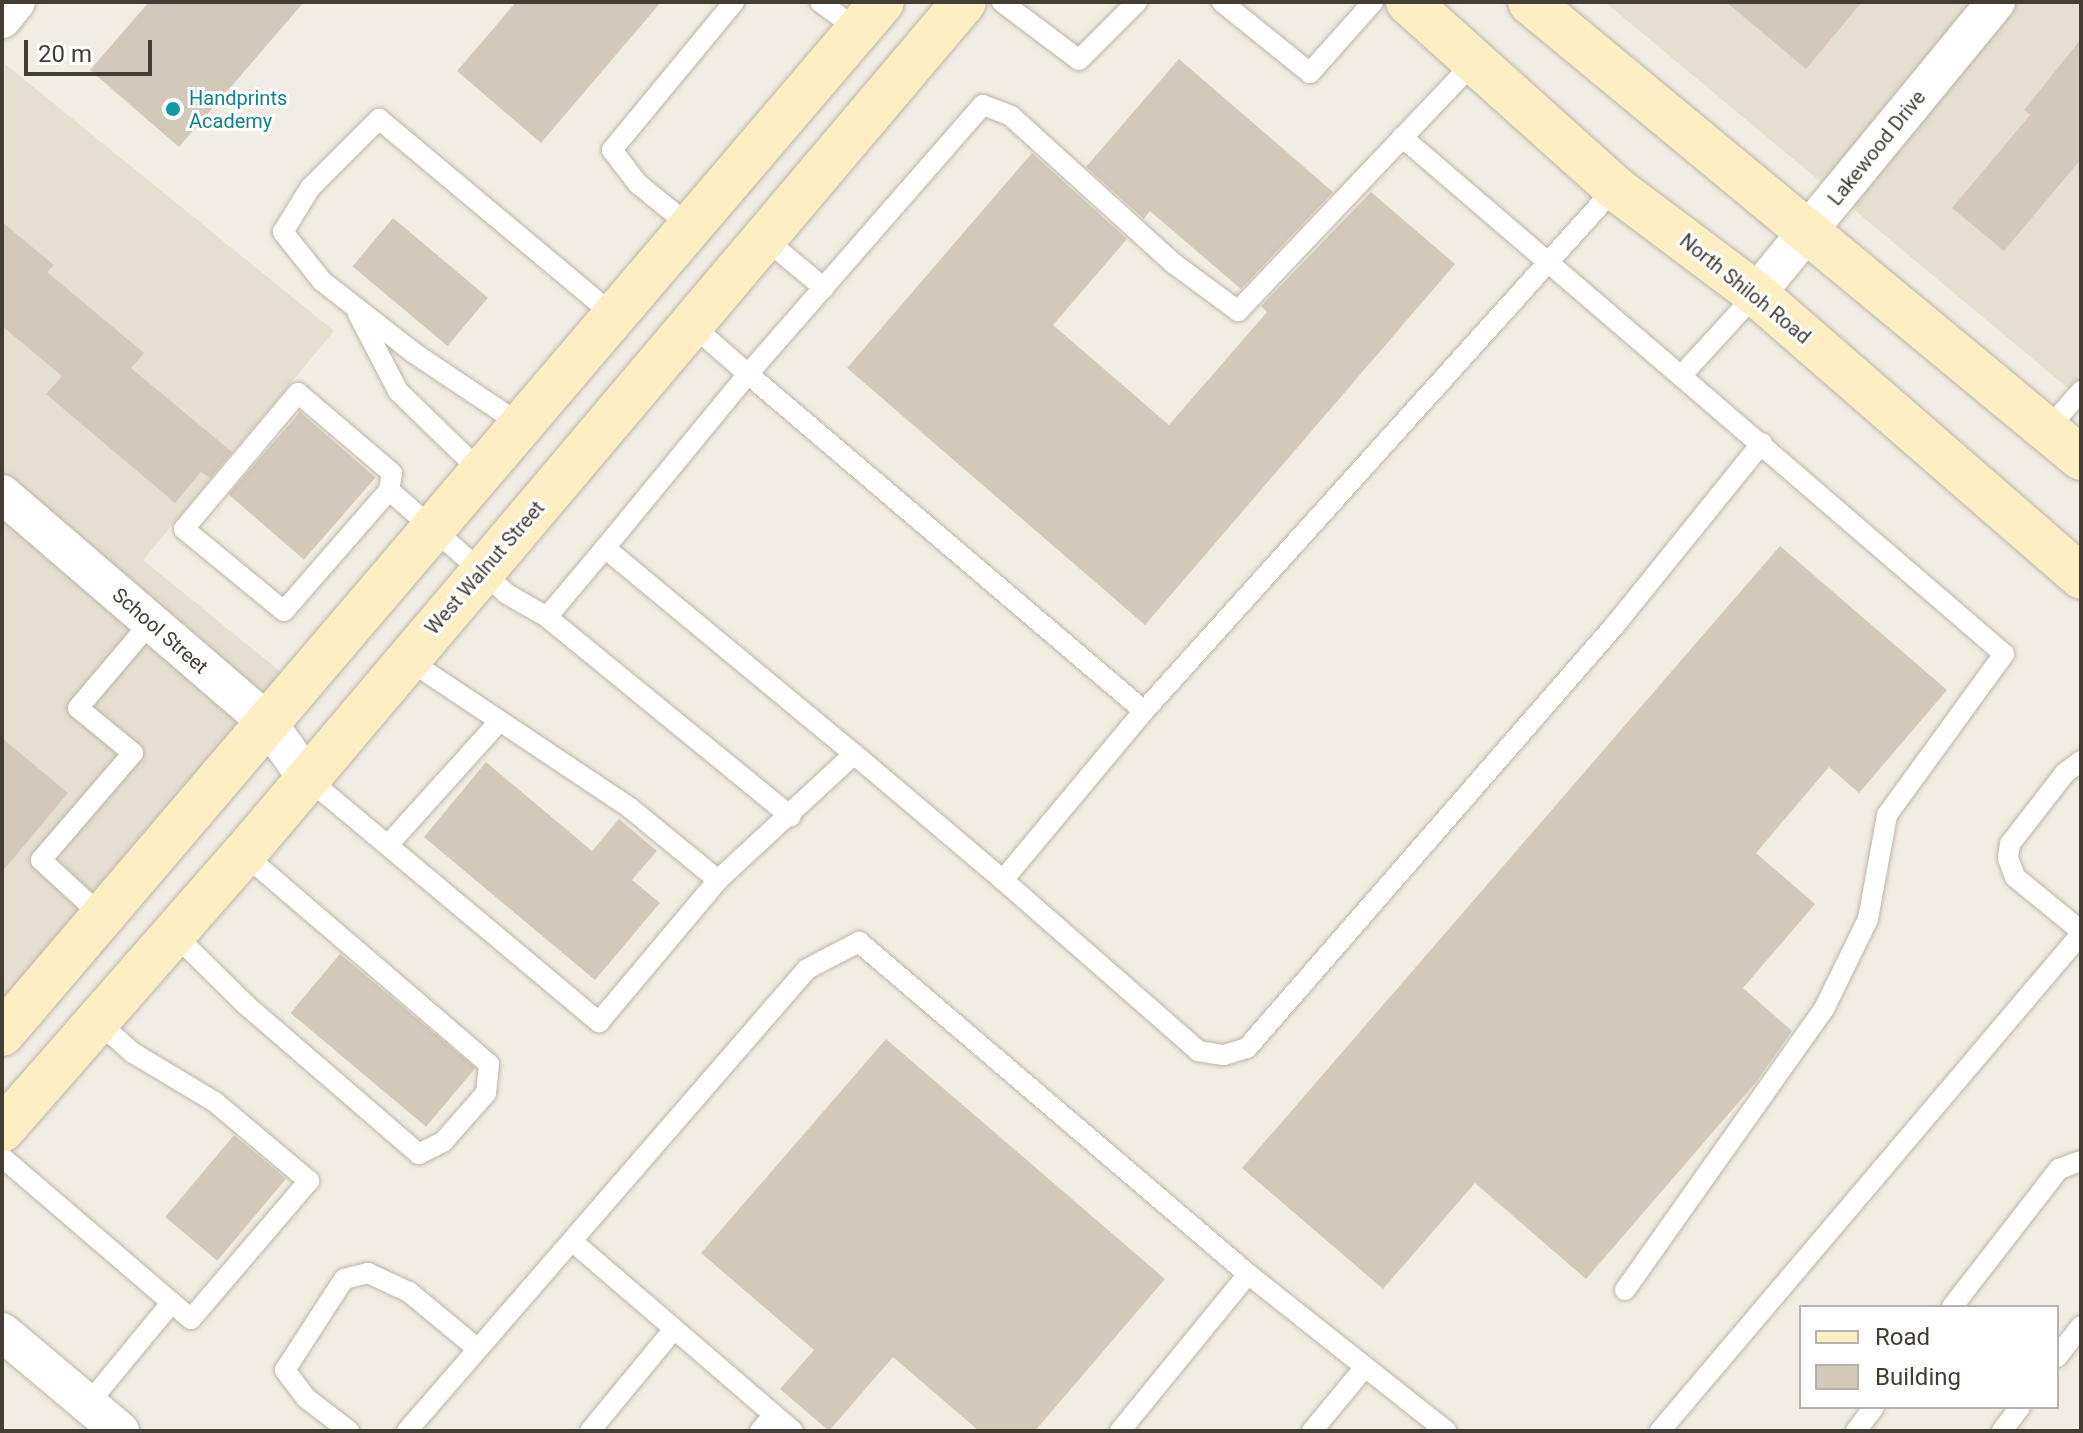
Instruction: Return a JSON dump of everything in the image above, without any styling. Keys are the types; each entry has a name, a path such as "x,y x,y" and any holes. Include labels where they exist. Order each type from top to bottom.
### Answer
{"main road":[{"name":"West Walnut Street","path":"2,1130 244,854 407,659 483,574 964,2"},
{"name":"North Shiloh Road","path":"1408,2 1615,188 1756,294 2081,577"},
{"path":"1553,9 1806,235 2081,458"},
{"path":"2,1034 870,16"}],"street":[{"path":"2,19 16,2"},
{"name":"Lakewood Drive","path":"1756,294 1996,2"},
{"name":"School Street","path":"2,494 267,722 307,778"},
{"path":"2,1332 120,1431"}],"lane":[{"path":"691,227 638,184 612,150 734,2"},
{"path":"820,2 870,16"},
{"path":"1002,2 1079,60 1137,2"},
{"path":"1222,2 1310,73 1373,2"},
{"path":"547,617 748,374 983,105 1011,116 1173,263 1238,311 1474,62"},
{"path":"523,426 322,281 283,232 310,188 379,119 615,316"},
{"path":"1402,137 1546,265 1762,443 2004,654 1887,815 1868,919 1824,1009 1625,1290"},
{"path":"1003,880 1144,711 1615,188"},
{"path":"764,238 824,288"},
{"path":"1681,376 1756,294"},
{"path":"355,307 398,391 482,473"},
{"path":"691,324 1144,711"},
{"path":"2047,430 2081,391"},
{"path":"298,393 392,473 389,490 284,611 184,529 298,393"},
{"path":"605,548 1003,880 1198,1051 1224,1055 1247,1048 1615,625 1762,443"},
{"path":"389,490 483,574 547,617 791,817"},
{"path":"102,916 41,860 133,753 78,708 151,622"},
{"path":"407,659 497,724 630,808 718,880"},
{"path":"388,845 497,724"},
{"path":"307,778 599,1022 718,880 791,817 854,754"},
{"path":"1660,1431 2081,932 2015,877 2008,858 2010,844 2065,773 2081,761"},
{"path":"173,933 245,1004 419,1154 443,1142 486,1093 489,1064 244,854"},
{"path":"407,1431 807,969 859,942 1248,1274 1446,1431"},
{"path":"2,1157 191,1319 309,1181 215,1102 133,1053 97,1021"},
{"path":"1954,1305 2059,1169 2081,1161"},
{"path":"572,1241 793,1431"},
{"path":"349,1431 306,1398 285,1370 344,1279 368,1273 409,1292 478,1349"},
{"path":"1120,1431 1248,1274"},
{"path":"88,1404 172,1302"},
{"path":"2059,1354 2081,1326"},
{"path":"590,1431 674,1329"},
{"path":"1312,1431 1365,1367"},
{"path":"1856,1431 1872,1409"},
{"path":"2002,1431 2018,1409"},
{"path":"760,1431 774,1415"}],"shaded area":[{"path":"1605,2 2081,2 2081,399"},
{"path":"5,64 334,331 143,560 281,672 2,999"}],"building":[{"name":"Handprints Academy","path":"149,2 304,2 179,147 90,70"},
{"path":"516,2 661,2 541,143 457,71"},
{"path":"1726,2 1862,2 1806,69"},
{"path":"2081,39 2081,159 2004,251 1952,208 2030,115 2024,110"},
{"path":"1179,59 1333,192 1241,289 1150,211 1144,219 1086,167"},
{"path":"1032,153 1127,239 1053,325 1169,425 1267,312 1261,306 1371,192 1455,264 1145,625 847,368"},
{"path":"393,218 488,298 447,346 353,266"},
{"path":"2,222 54,265 47,272 144,353 131,368 232,452 210,478 201,472 175,503 46,394 62,376 2,326"},
{"path":"300,412 375,478 304,560 228,494"},
{"path":"1780,546 1947,690 1859,793 1829,767 1756,853 1815,904 1743,988 1792,1031 1757,1081 1586,1279 1475,1183 1383,1289 1242,1168"},
{"path":"2,738 68,793 2,872"},
{"path":"486,762 592,851 619,819 657,851 632,880 660,903 595,980 424,837"},
{"path":"340,954 476,1068 426,1127 291,1013"},
{"path":"886,1039 1165,1279 1035,1431 979,1431 893,1357 829,1431 780,1389 814,1350 701,1253"},
{"path":"234,1135 286,1179 217,1261 165,1217"}],"place":[{"name":"Handprints Academy","path":"173,109"}]}
